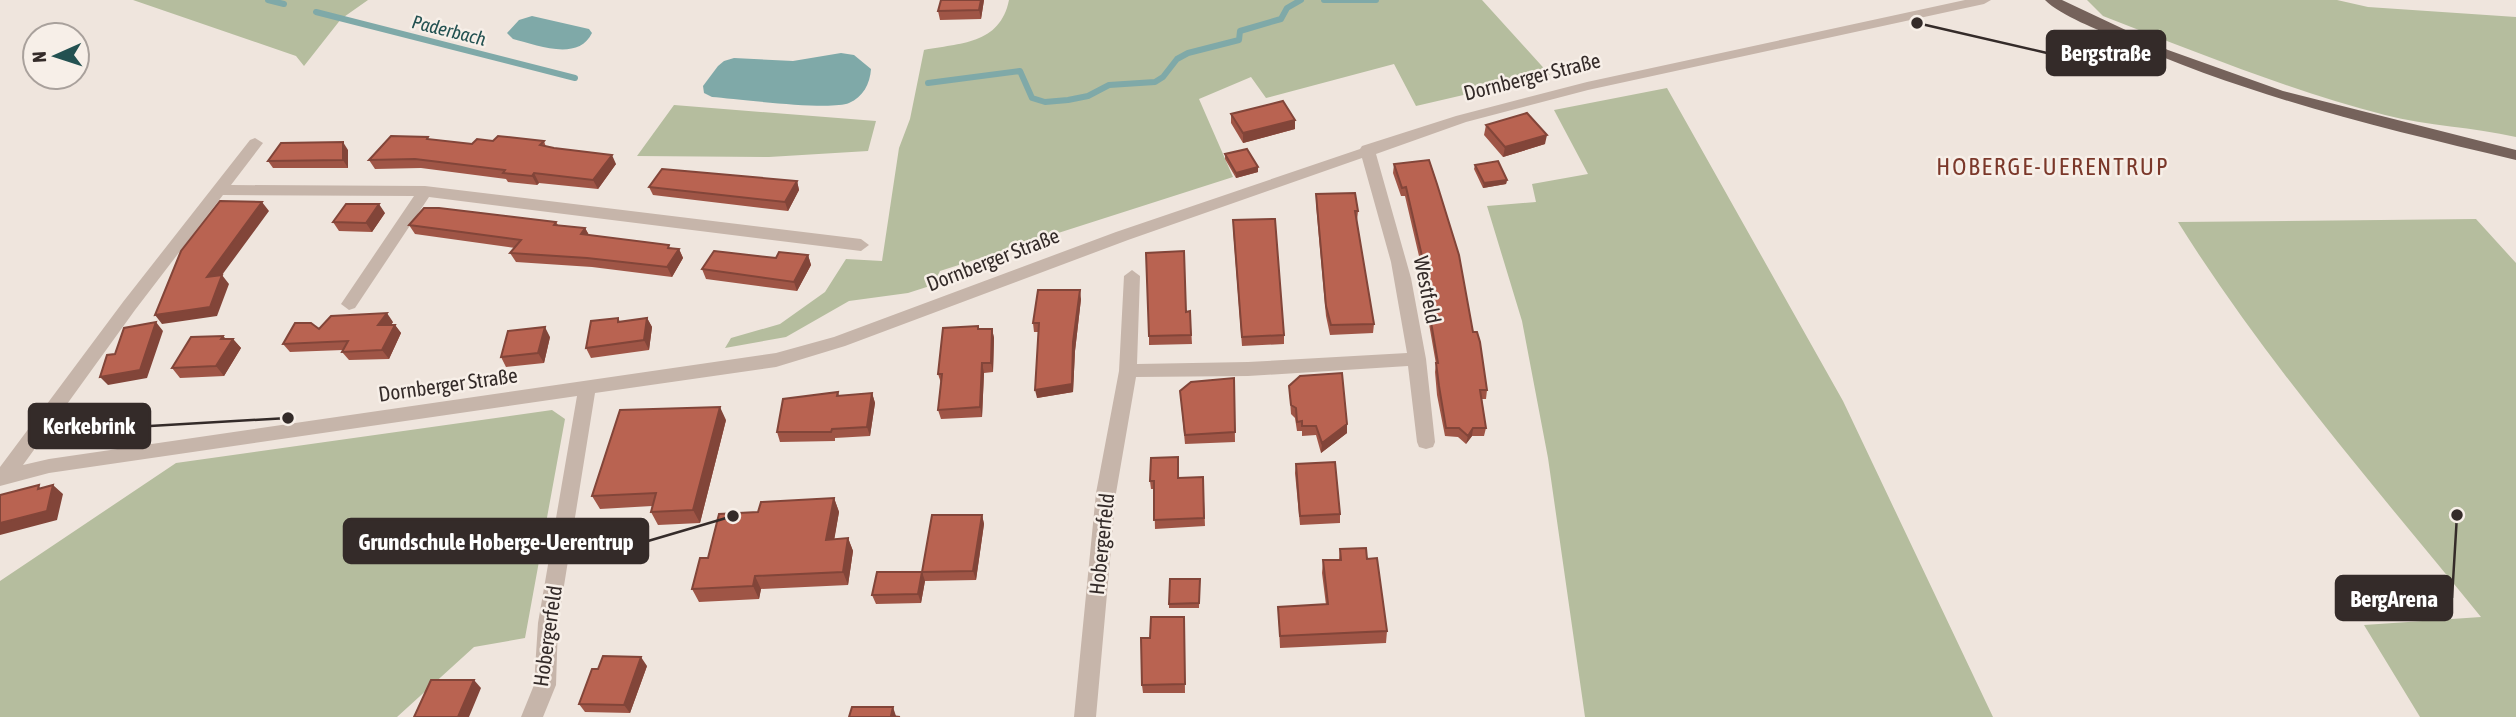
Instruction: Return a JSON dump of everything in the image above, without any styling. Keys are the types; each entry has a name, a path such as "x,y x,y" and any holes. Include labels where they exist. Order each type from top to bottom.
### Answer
{"main road":[{"path":"2052,0 2148,48 2247,84 2401,128 2516,155"}],"street":[{"name":"Dornberger Straße","path":"2,477 63,464 747,366 839,342 1122,236 1461,118 1587,86 1984,0"},
{"path":"2,477 121,316 255,143"},
{"name":"Westfeld","path":"1367,149 1386,207 1401,267 1417,359 1426,442"},
{"path":"219,190 425,191 861,245"},
{"path":"349,304 425,191"},
{"name":"Hobergerfeld","path":"1085,717 1106,493 1128,371 1132,276"},
{"path":"1128,371 1248,369 1417,359"},
{"name":"Hobergerfeld","path":"532,717 545,685 548,623 587,388"}],"green space":[{"path":"133,0 368,0 341,19 304,66 296,56"},
{"path":"1009,0 1482,0 1550,75 1416,106 1394,64 1266,98 1251,77 1199,99 1233,177 940,271 933,285 908,293 849,301 786,337 725,348 731,338 780,324 825,292 846,259 882,261 899,148 910,119 924,50 964,43 987,34 997,26"},
{"path":"2087,0 2337,0 2368,7 2516,17 2516,137 2401,119 2313,94 2242,70 2103,16"},
{"path":"1667,88 1843,401 1993,717 1585,717 1548,458 1522,321 1487,206 1536,202 1532,184 1588,174 1554,110"},
{"path":"674,105 876,121 868,151 769,157 637,156"},
{"path":"2476,219 2516,263 2516,717 2420,717 2364,625 2481,617 2285,375 2178,222"},
{"path":"552,410 565,419 525,638 474,647 397,717 0,717 0,581 176,463"}],"water":[{"path":"532,16 589,29 592,33 586,42 577,47 556,49 513,39 507,33 519,20"},
{"path":"841,53 854,55 871,69 865,89 849,103 823,106 783,104 712,97 704,93 703,86 718,66 734,58 793,61"}],"building":[{"path":"941,0 981,0 979,10 938,11"},
{"path":"1283,101 1295,120 1243,133 1231,114"},
{"path":"1527,113 1547,135 1505,147 1486,125"},
{"path":"391,136 428,137 427,139 472,144 477,139 493,141 498,136 544,141 540,145 554,148 612,155 593,180 534,173 532,176 503,173 505,170 415,159 369,160"},
{"path":"343,142 343,160 268,161 281,143"},
{"path":"1247,149 1258,167 1236,173 1225,154"},
{"path":"1429,160 1459,255 1473,332 1477,332 1480,342 1487,390 1480,390 1486,428 1473,428 1468,436 1459,428 1446,428 1422,269 1425,269 1406,187 1402,188 1394,164"},
{"path":"1498,161 1507,180 1484,183 1475,165"},
{"path":"662,169 797,181 785,202 649,187"},
{"path":"1355,193 1358,211 1355,211 1374,324 1331,325 1326,306 1316,194"},
{"path":"220,201 262,202 207,277 222,275 210,307 155,315 181,251"},
{"path":"346,204 379,204 366,223 333,222"},
{"path":"424,208 556,222 554,225 585,228 581,234 669,245 668,248 679,249 667,267 510,253 521,240 409,225"},
{"path":"1275,219 1284,335 1242,337 1233,220"},
{"path":"714,251 776,258 779,252 808,255 794,282 702,269"},
{"path":"1184,251 1186,312 1190,311 1191,335 1149,336 1146,253"},
{"path":"1038,290 1080,290 1073,342 1072,384 1035,390 1039,323 1033,323"},
{"path":"387,313 378,325 395,325 382,350 342,352 348,341 283,344 295,323 311,323 319,329 331,316"},
{"path":"618,318 618,322 647,318 644,340 586,348 591,321"},
{"path":"156,322 140,370 100,377 107,355 115,354 124,328"},
{"path":"978,326 978,329 992,329 991,363 982,363 980,407 938,410 942,374 938,374 943,328"},
{"path":"545,327 538,353 501,357 508,331"},
{"path":"223,336 221,339 233,339 216,366 172,368 191,337"},
{"path":"1342,373 1347,424 1322,443 1316,426 1302,426 1302,421 1297,422 1296,408 1291,405 1289,386 1300,376"},
{"path":"1234,378 1235,432 1185,435 1180,391 1191,382"},
{"path":"838,392 837,396 872,393 867,427 832,429 831,432 777,432 783,399"},
{"path":"720,407 693,510 651,512 656,493 592,496 620,410"},
{"path":"1178,457 1178,478 1203,477 1204,518 1154,520 1154,481 1150,481 1151,458"},
{"path":"1335,462 1340,514 1300,516 1296,464"},
{"path":"39,485 38,489 53,485 47,511 0,523 0,495"},
{"path":"834,498 826,540 848,538 843,572 755,576 753,586 692,589 700,558 708,558 719,514 758,512 761,502"},
{"path":"932,515 982,515 973,571 922,572"},
{"path":"1366,548 1367,559 1377,558 1387,631 1280,636 1278,607 1328,604 1323,560 1341,560 1340,549"},
{"path":"877,572 922,572 918,594 872,595"},
{"path":"1170,579 1200,579 1199,603 1169,604"},
{"path":"1151,617 1184,617 1185,684 1142,685 1141,638 1150,638"},
{"path":"603,656 641,657 624,705 579,704 592,669 598,669"},
{"path":"431,680 474,680 458,717 414,717"},
{"path":"852,707 893,707 891,716 900,717 849,717"}],"waterway":[{"name":"Paderbach","path":"268,0 284,4"},
{"name":"Paderbach","path":"928,83 1020,71 1032,98 1045,102 1088,96 1109,85 1155,82 1163,77 1177,59 1188,53 1239,40 1240,31 1281,19 1287,8 1301,0"},
{"name":"Paderbach","path":"1324,0 1376,0"},
{"name":"Paderbach","path":"316,12 575,78"}],"place":[{"name":"Bergstraße","path":"1917,23"},
{"name":"Kerkebrink","path":"288,418"},
{"name":"BergArena","path":"2457,515"},
{"name":"Grundschule Hoberge-Uerentrup","path":"733,516"}],"district":[{"name":"HOBERGE-UERENTRUP","path":"2053,167"}]}
